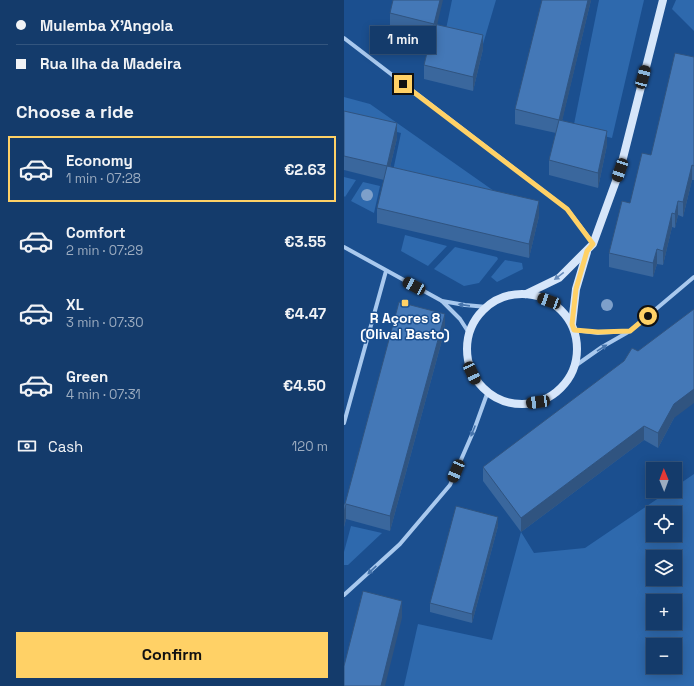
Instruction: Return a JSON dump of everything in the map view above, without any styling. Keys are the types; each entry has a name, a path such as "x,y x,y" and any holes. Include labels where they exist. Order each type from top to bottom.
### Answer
{"street":[{"path":"587,251 576,289 573,327 578,348 575,366 567,382 554,394 538,402 520,405 502,401 487,394 476,380 469,365 467,349 469,333 476,319 487,307 501,298 526,294 558,278 593,244 620,170 663,0"},
{"path":"344,38 567,209 593,244"},
{"path":"344,247 442,301 460,319 469,333"},
{"path":"344,423 386,271"},
{"path":"575,366 630,331 694,277"},
{"path":"526,294 549,301 560,309 573,327 598,332 630,331"},
{"path":"442,301 487,307"},
{"path":"344,595 400,544 450,485 474,430 487,394"}],"shaded area":[{"path":"452,0 496,0 483,44 445,34"},
{"path":"599,0 644,0 612,138 573,129"},
{"path":"676,0 694,0 694,31 672,9"},
{"path":"344,97 370,104 504,198 393,171 401,133 344,119"},
{"path":"344,177 356,180 345,197 344,196"},
{"path":"363,182 380,186 374,213 351,201"},
{"path":"405,235 447,246 428,266 401,251"},
{"path":"455,247 497,257 498,259 479,283 464,286 434,269"},
{"path":"505,260 522,263 523,269 497,282 491,277"},
{"path":"694,474 694,686 404,686 418,624 492,640 521,532 534,553 585,548 646,507 646,542 682,542 682,506 647,506 659,498 682,498 682,482"},
{"path":"351,526 382,533 348,565 344,565 344,552"}],"building":[{"path":"393,0 440,0 434,24 390,13"},
{"path":"542,0 588,0 559,120 515,109"},
{"path":"434,24 483,35 473,77 424,65"},
{"path":"675,53 694,57 694,166 692,165 683,202 678,201 675,214 672,213 663,251 657,249 653,263 609,253 622,201 630,203 642,153 651,155"},
{"path":"344,111 397,123 387,166 344,156"},
{"path":"559,120 607,131 598,173 549,160"},
{"path":"387,166 539,201 529,244 377,208"},
{"path":"399,302 445,314 390,516 346,504 344,513 344,504"},
{"path":"694,309 694,389 674,404 658,433 644,426 521,518 483,467 624,361 632,348 638,351"},
{"path":"456,506 498,517 472,614 430,603"},
{"path":"363,591 402,601 381,686 344,686 344,666"}],"place":[{"name":"R Açores 8 (Olival Basto)","path":"405,303"}],"route":[{"path":"403,84 567,209 593,244 587,251 576,289 572,324 574,330 598,332 630,331 648,316"}]}
